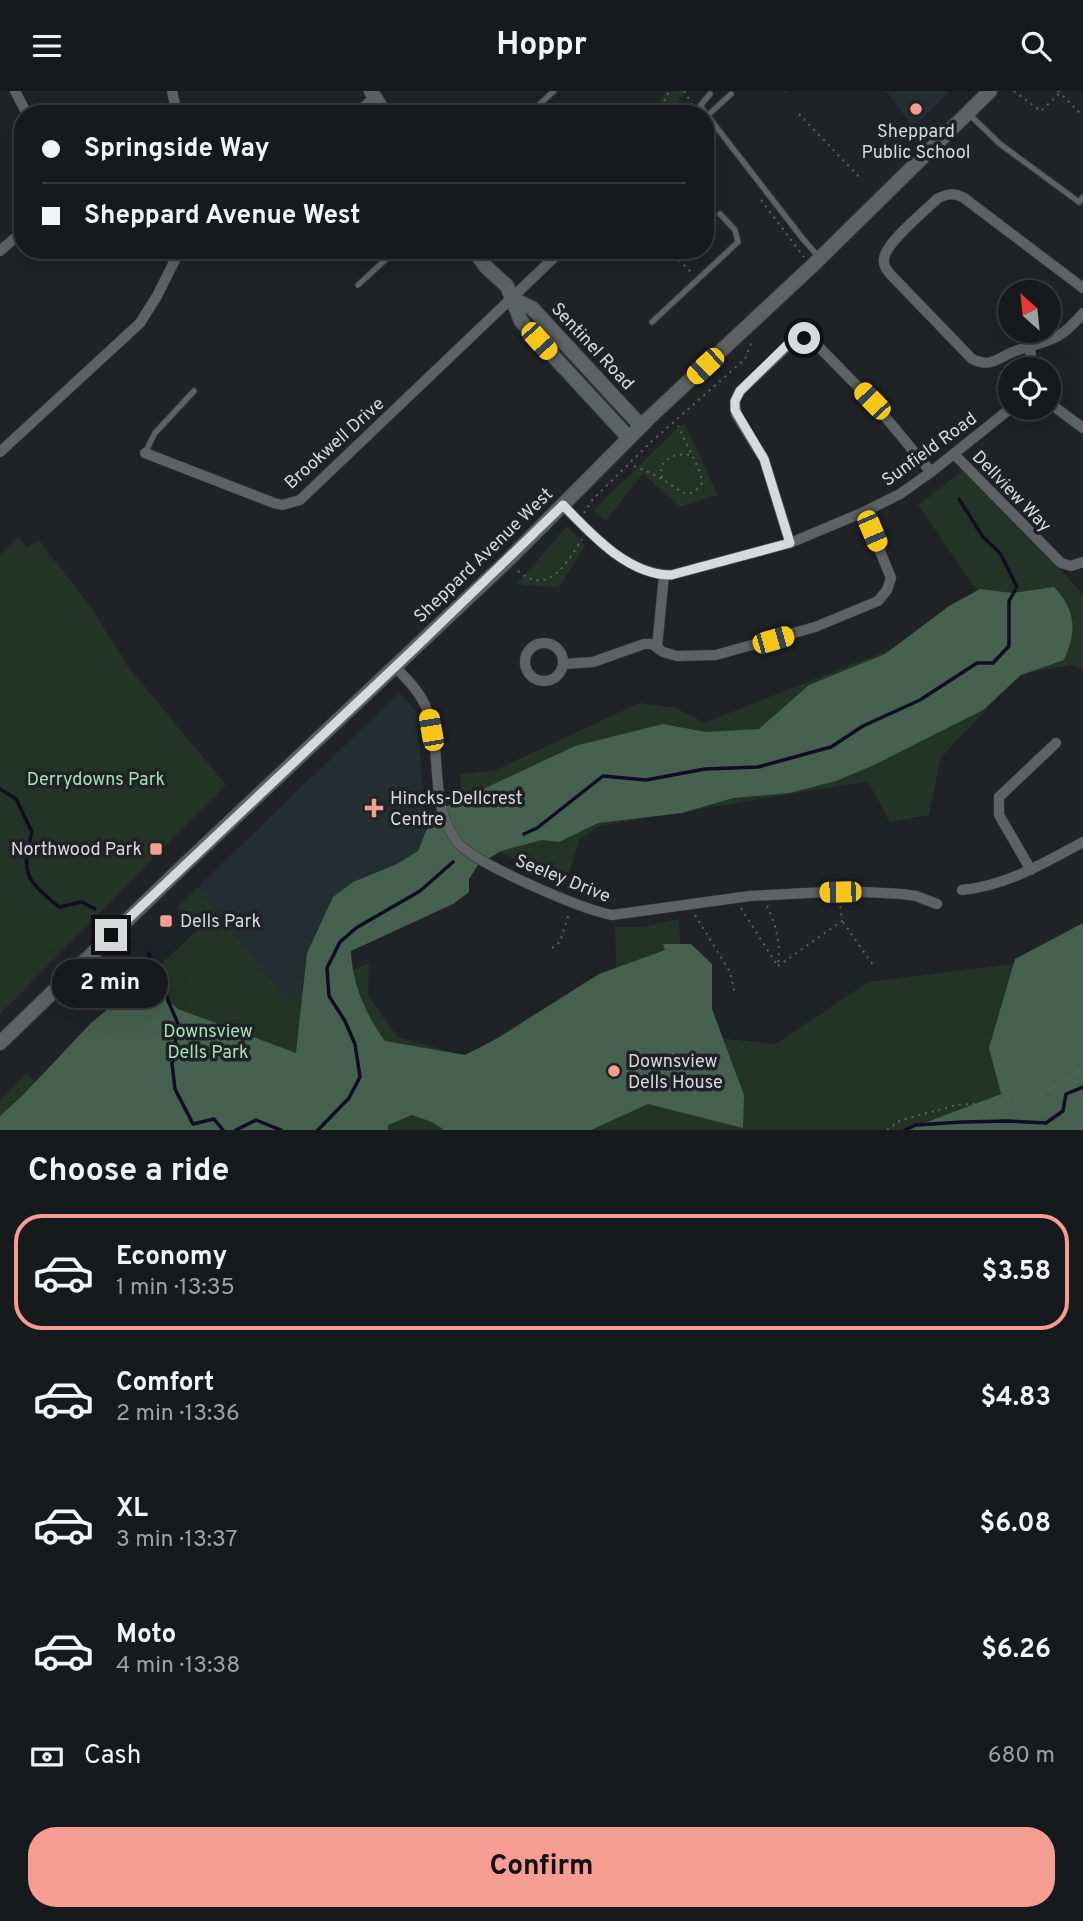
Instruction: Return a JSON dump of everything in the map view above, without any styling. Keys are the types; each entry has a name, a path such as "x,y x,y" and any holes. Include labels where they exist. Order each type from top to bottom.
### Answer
{"main road":[{"name":"Sheppard Avenue West","path":"0,1044 178,871 395,667 641,426 820,258 990,91"},
{"name":"Sentinel Road","path":"480,259 508,286 521,321 629,438"},
{"name":"Sentinel Road","path":"513,299 532,308 641,426"}],"street":[{"path":"1083,288 964,198 955,194 946,194 937,199 890,246 884,256 884,265 891,275 972,359 982,363 1049,342 1062,334 1083,313"},
{"path":"0,251 14,239"},
{"path":"0,452 140,323 176,259"},
{"name":"Brookwell Drive","path":"145,453 274,503 293,503 309,491 553,259"},
{"path":"790,543 764,459 736,414 734,406 740,391 794,340 804,338 815,343 872,401 931,472"},
{"path":"1030,348 1031,357"},
{"path":"1061,412 1083,428"},
{"name":"Sunfield Road","path":"664,575 790,543 864,512 900,494 998,418"},
{"name":"Dellview Way","path":"954,454 1061,563 1071,566 1083,562"},
{"path":"563,505 587,531 623,559 664,575 657,647"},
{"path":"564,664 593,661 644,644 677,656 716,655 815,628 878,601 887,590 891,578 864,512"},
{"path":"537,643 552,644 560,653 564,664 553,679 537,680 526,670 525,654 537,643"},
{"name":"Seeley Drive","path":"395,667 419,694 429,715 445,820 458,843 487,865 612,915 734,898 840,892 884,891 916,896 937,904"},
{"path":"1031,870 999,815 999,797 1056,743"},
{"path":"962,890 986,888 1031,870 1083,842"}],"lane":[{"path":"539,105 554,91"},
{"path":"701,105 710,94"},
{"path":"714,110 731,94"},
{"path":"968,113 1000,144 1079,202 1083,197"},
{"path":"714,125 820,258"},
{"path":"652,322 738,242 737,233 720,214"},
{"path":"358,285 386,259"},
{"path":"145,453 155,433 194,391"}],"path":[{"path":"1014,91 1041,111 1060,92 1083,116"},
{"path":"799,114 862,180"},
{"path":"678,259 689,270"},
{"path":"577,519 593,499 641,452 745,359 753,336"},
{"path":"634,466 662,479 680,492 698,490 702,483 693,455 678,426"},
{"path":"662,479 661,465 667,458 676,454 693,455"},
{"path":"518,571 527,579 547,579 568,563 587,531"},
{"path":"840,892 842,921 873,965"},
{"path":"761,896 774,921 778,966"},
{"path":"734,898 778,966"},
{"path":"551,948 560,942 573,901"},
{"path":"688,904 730,972 735,994"},
{"path":"778,966 842,921"},
{"path":"887,1130 901,1120 957,1105 1023,1100 1044,1093 1083,1069"}],"shaded area":[{"name":"Sheppard Public School","path":"886,91 950,91 913,127"},
{"path":"399,693 417,712 426,831 418,851 397,864 353,882 307,953 303,992 286,999 198,887"}],"green space":[{"path":"666,91 685,91 676,105 659,105"},
{"path":"684,422 718,495 680,507 643,474 606,520 594,510"},
{"path":"965,469 1083,594 1083,671 1072,665 1020,674 941,757 929,815 890,822 868,781 599,826 579,840 567,881 482,845 463,815 460,774 494,771 639,703 676,708 704,723 896,647 979,594 918,505"},
{"path":"567,526 585,546 558,588 517,584"},
{"name":"Derrydowns Park","path":"18,537 27,548 39,540 92,609 129,668 226,785 215,796 217,799 213,798 0,1014 0,555"},
{"path":"1054,587 1067,604 1072,621 1071,640 1064,660 1021,675 983,710 874,765 836,781 789,793 733,798 682,813 598,823 559,842 542,840 501,851 478,865 469,879 469,892 453,904 351,951 361,999 385,1041 465,1055 496,1039 599,974 665,950 663,944 691,944 712,964 712,1009 744,1095 743,1128 648,1104 591,1130 444,1130 432,1122 412,1115 388,1125 388,1130 0,1130 0,1116 91,1023 144,979 178,1009 296,1053 307,953 333,897 353,882 397,864 418,851 426,831 447,806 575,746 663,724 706,732 759,729 809,685 885,654 949,606 980,589 1012,593"},
{"name":"Downsview Dells Park","path":"198,887 286,999 369,963 368,996 398,1037 463,1056 618,1009 615,927 643,927 679,919 683,1023 716,1038 776,1044 868,982 1014,964 1083,1130 0,1130 0,1100 27,1073 38,1084 196,931 178,907"},
{"path":"1083,923 1083,1130 906,1130 1001,1094 989,1048 1015,959"}],"waterway":[{"path":"524,834 537,828 603,776 646,780 705,769 758,767 831,747 863,726 920,700 977,663 993,663 1009,646 1009,601 1017,587 1000,553 983,537 959,499"},
{"path":"0,789 16,799 32,832 27,868 33,883 59,907 82,902 95,909"},
{"path":"318,1130 349,1098 360,1077 355,1044 345,1021 329,996 327,968 340,942 356,928 420,891 453,862"},
{"path":"148,953 178,1024 172,1064 175,1089 193,1124 214,1119 223,1130"},
{"path":"905,1130 916,1125 962,1122 1046,1123 1063,1111 1066,1094 1083,1087"},
{"path":"236,1130 256,1120 281,1130"}],"place":[{"name":"Sheppard Public School","path":"916,109"},
{"name":"Hincks-Dellcrest Centre","path":"374,808"},
{"name":"Northwood Park","path":"156,849"},
{"name":"Dells Park","path":"166,921"},
{"name":"Downsview Dells House","path":"614,1071"}],"route":[{"path":"111,935 563,505 587,531 623,559 658,575 671,575 790,543 764,459 736,414 735,401 740,391 789,343 797,338 804,338"}]}
